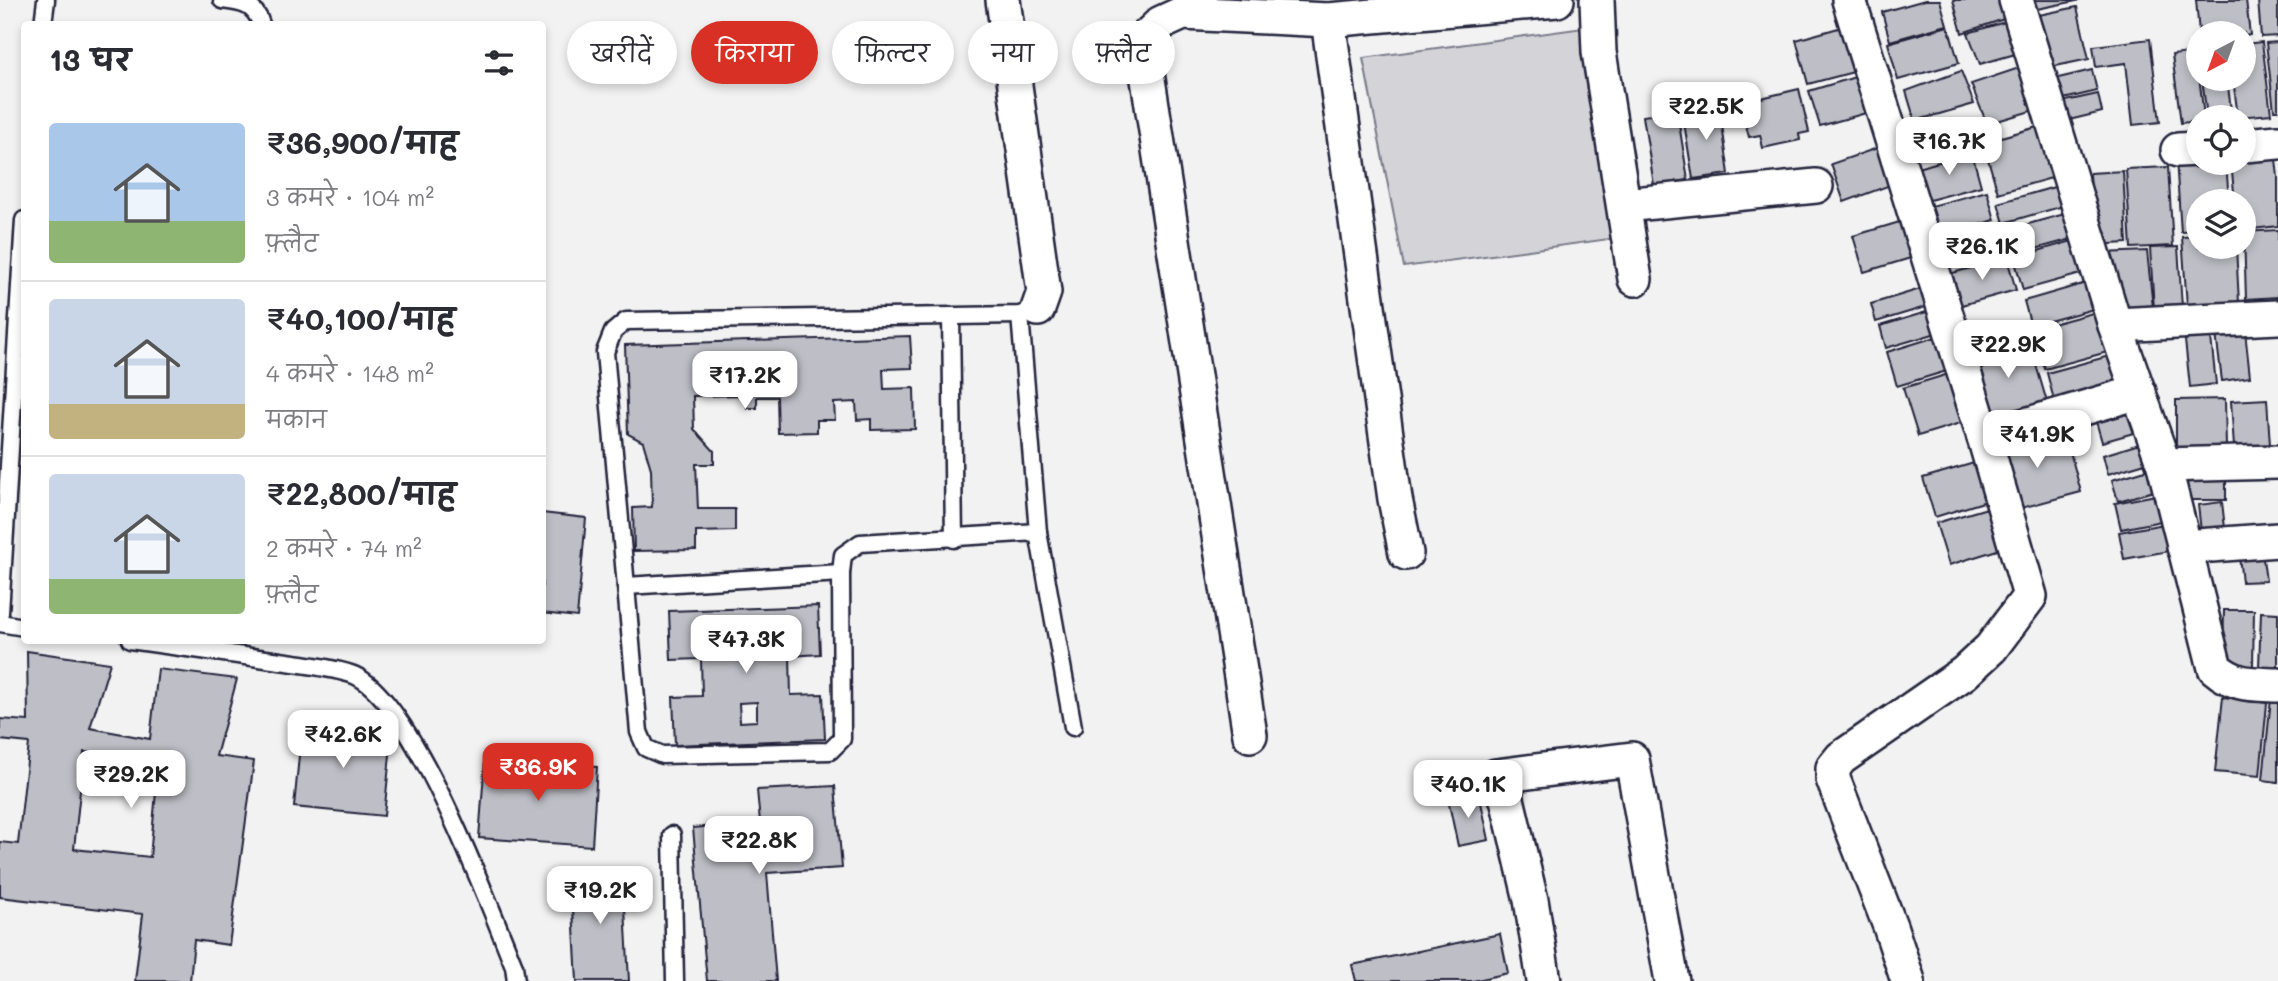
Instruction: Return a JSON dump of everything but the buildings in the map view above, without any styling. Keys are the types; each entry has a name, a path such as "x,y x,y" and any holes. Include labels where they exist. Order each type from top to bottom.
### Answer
{"street":[{"path":"1003,0 1044,292 1029,312"},
{"path":"1251,735 1142,41 1182,7 1328,20 1557,0"},
{"path":"1597,0 1599,52 1635,279"},
{"path":"1849,0 1984,437 2029,596 1991,648 1964,673 1841,758 1833,768 1833,779 1890,926 1908,981"},
{"path":"2016,0 2115,325 2164,465 2215,668 2228,679 2241,683 2278,685"},
{"path":"1328,20 1395,499 1406,553"},
{"path":"2256,144 2278,142"},
{"path":"1624,205 1816,186"},
{"path":"2115,325 2278,317"},
{"path":"1984,437 2139,393"},
{"path":"2164,465 2278,462"},
{"path":"2184,547 2278,540"},
{"path":"1544,981 1528,887 1507,799 1496,776 1632,759 1672,981"}],"lane":[{"path":"43,21 46,0"},
{"path":"222,0 241,2 253,8 260,21"},
{"path":"0,613 21,269"},
{"path":"1038,532 860,543 843,555 843,728 842,739 830,751 662,755 646,748 639,732 605,352 613,332 626,321 951,316 1029,312 1038,532 1073,727"},
{"path":"951,316 954,538"},
{"path":"626,586 841,573"},
{"path":"0,623 21,626"},
{"path":"159,644 302,664 353,674 378,691 410,735 458,833 514,966 516,981"},
{"path":"672,835 675,981"}],"shaded area":[{"path":"1583,28 1624,237 1404,267 1363,58"}]}
